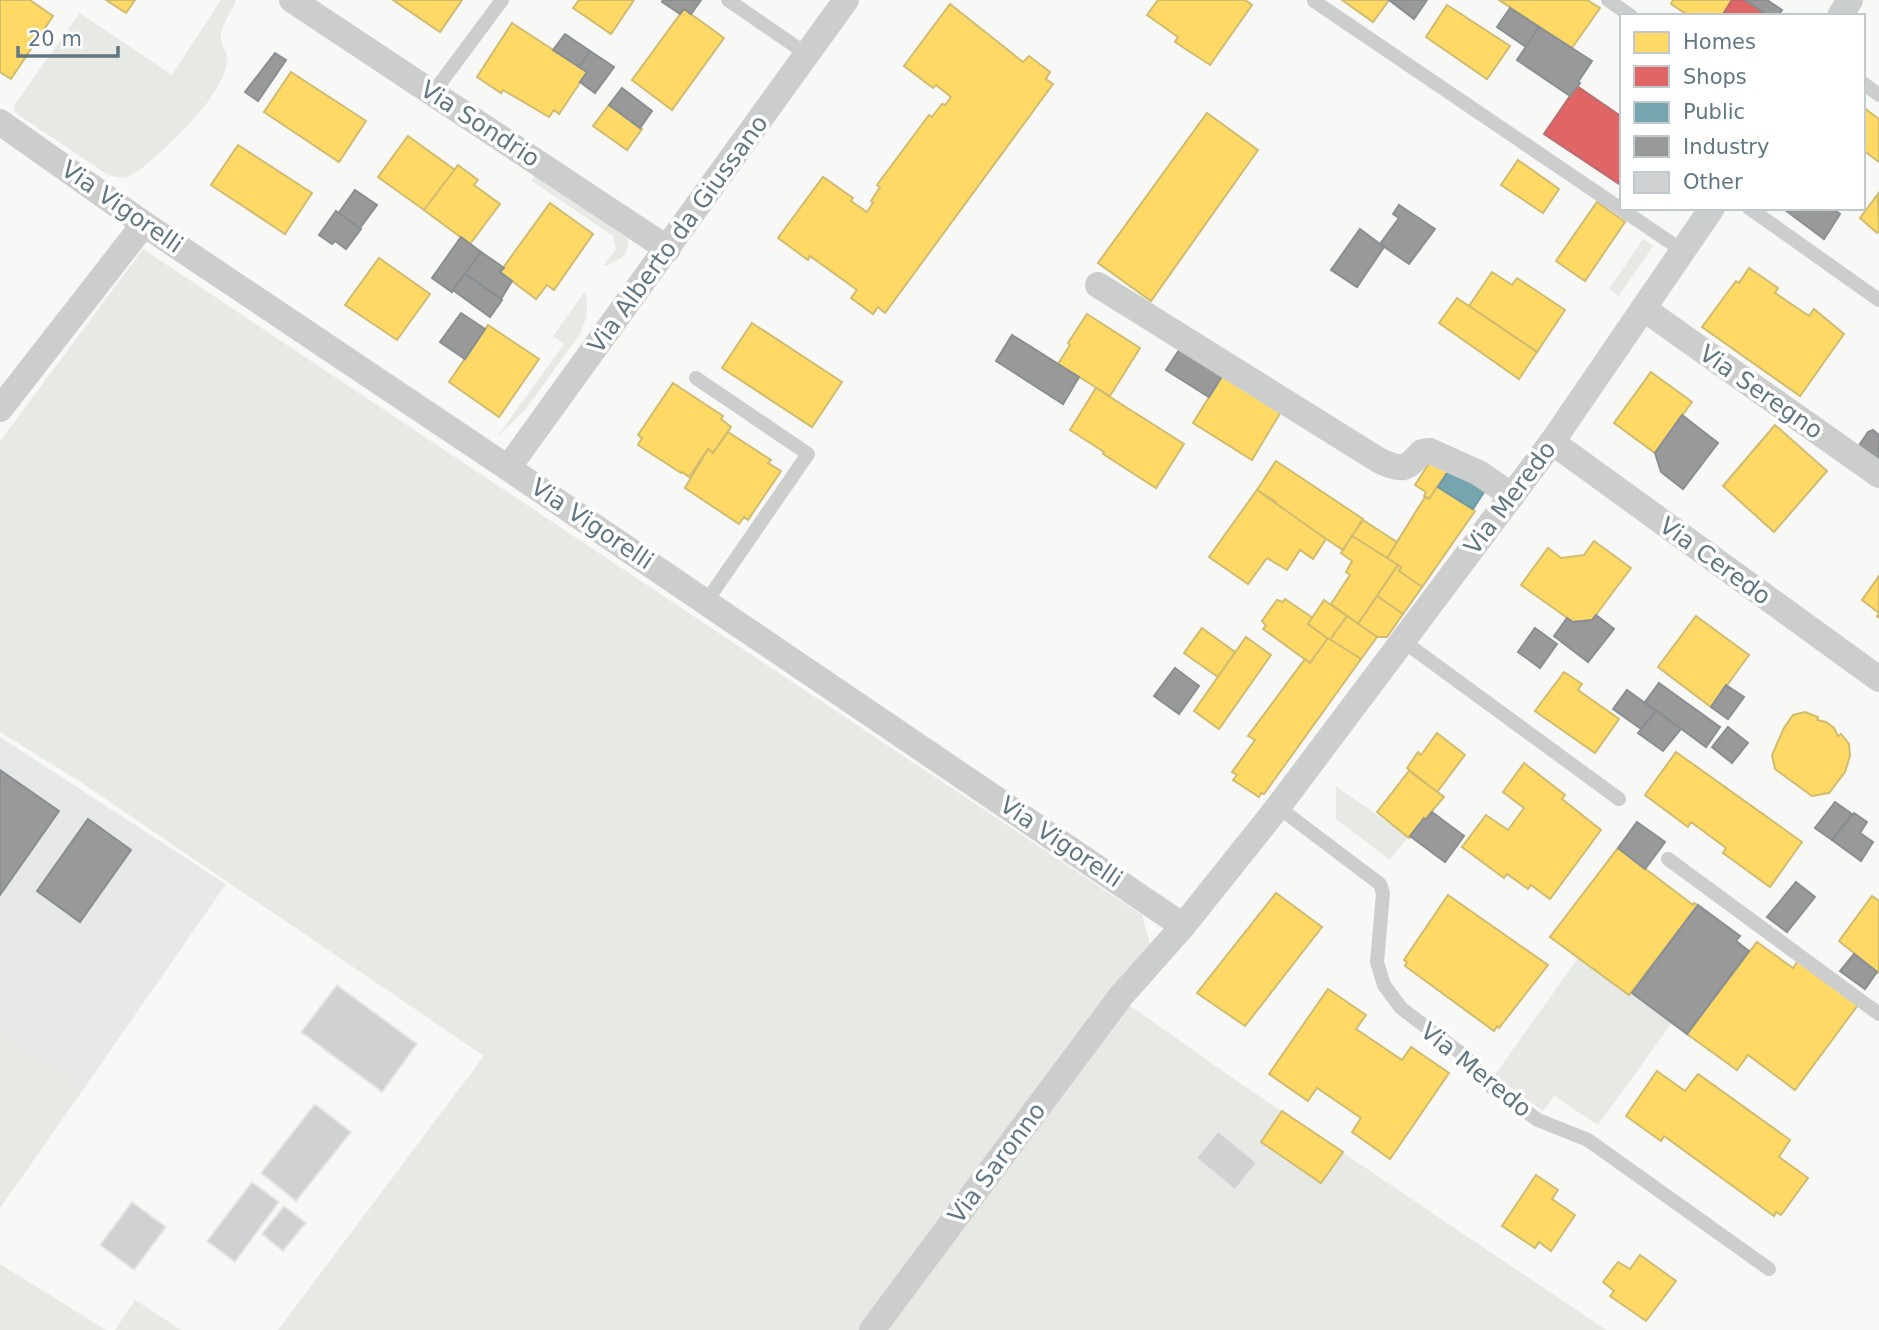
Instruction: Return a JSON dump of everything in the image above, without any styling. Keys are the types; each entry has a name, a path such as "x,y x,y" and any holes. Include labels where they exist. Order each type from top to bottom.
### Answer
{"street":[{"name":"Via Sondrio","path":"292,0 668,249"},
{"name":"Via Alberto da Giussano","path":"508,468 846,0"},
{"name":"Via Vigorelli","path":"0,122 144,224 1183,926"},
{"name":"Via Meredo","path":"1121,996 1183,926 1278,807 1512,496 1711,210"},
{"path":"0,409 144,224"},
{"path":"1098,285 1380,461 1398,469 1408,467 1422,452 1430,451 1479,473 1512,496"},
{"name":"Via Seregno","path":"1644,309 1879,475"},
{"name":"Via Ceredo","path":"1552,442 1879,679"},
{"name":"Via Saronno","path":"872,1330 1121,996"}],"lane":[{"path":"433,93 502,0"},
{"path":"728,0 808,55"},
{"path":"1608,0 1629,14"},
{"path":"1314,1 1620,208"},
{"path":"1622,210 1683,251"},
{"path":"1752,210 1879,300"},
{"path":"695,378 808,454 706,602"},
{"path":"1403,641 1619,799"},
{"name":"Via Meredo","path":"1278,807 1380,884 1383,893 1377,962 1384,985 1401,1008 1466,1057 1491,1087 1528,1114 1545,1125 1588,1140 1769,1269"},
{"path":"1668,859 1879,1014"}],"shaded area":[{"path":"221,0 236,0 221,35 227,64 220,83 207,103 158,155 129,176 108,175 14,112 15,104 80,13 172,75"},
{"path":"535,176 628,239 625,254 613,263 603,266 616,249 613,236 532,181"},
{"path":"1643,239 1653,246 1619,296 1609,289"},
{"path":"143,249 1142,915 1150,944 1112,993 1247,1088 1606,1330 278,1330 484,1056 82,783 0,732 0,441"},
{"path":"585,291 586,315 578,337 526,409 497,437 564,344 553,336"},
{"path":"0,737 226,884 85,1087 0,1034"},
{"path":"1336,786 1408,837 1390,860 1336,819"},
{"path":"1578,958 1672,1023 1598,1125 1554,1096 1543,1111 1494,1076"},
{"path":"0,1034 85,1087 0,1208"},
{"path":"0,1264 106,1330 0,1330"},
{"path":"135,1300 181,1330 115,1330"}],"building: Homes":[{"path":"0,0 30,0 53,16 11,79 0,72"},
{"path":"106,0 135,0 126,13"},
{"path":"393,0 462,0 440,32"},
{"path":"579,0 634,0 611,34 573,8"},
{"path":"1158,0 1245,0 1252,5 1210,65 1175,42 1178,37 1147,15"},
{"path":"1342,0 1389,0 1373,22"},
{"path":"1499,0 1587,0 1600,8 1572,48"},
{"path":"1673,0 1732,0 1723,14 1686,14 1671,4"},
{"path":"950,4 1023,62 1029,56 1050,72 1046,79 1053,84 885,313 878,307 873,314 851,298 857,290 810,256 808,260 778,238 823,177 853,198 851,201 867,212 880,187 877,185 929,115 932,117 951,97 936,85 933,88 904,66"},
{"path":"1447,5 1510,46 1487,79 1426,37"},
{"path":"684,9 724,38 672,110 632,80"},
{"path":"512,23 587,72 559,114 554,110 549,117 503,90 501,93 477,77"},
{"path":"291,72 366,121 339,162 264,112"},
{"path":"609,105 642,129 627,150 593,126"},
{"path":"1865,108 1879,119 1879,162 1865,152"},
{"path":"1207,113 1258,150 1151,301 1098,263"},
{"path":"408,136 455,170 424,210 378,177"},
{"path":"238,145 312,193 285,234 211,185"},
{"path":"1518,160 1559,189 1543,213 1501,185"},
{"path":"458,165 478,180 474,185 500,204 470,244 424,210"},
{"path":"1878,194 1879,231 1877,233 1860,218"},
{"path":"1597,202 1625,222 1585,281 1556,261"},
{"path":"550,203 593,234 554,290 547,285 536,299 500,272"},
{"path":"379,258 430,294 397,340 345,305"},
{"path":"1749,268 1778,288 1775,293 1809,316 1814,309 1844,334 1800,396 1702,327"},
{"path":"1492,272 1512,285 1517,278 1565,310 1537,352 1469,306"},
{"path":"1457,298 1537,352 1519,379 1439,323"},
{"path":"1087,314 1140,348 1110,396 1058,364"},
{"path":"752,323 842,382 812,427 722,368"},
{"path":"488,325 539,359 499,417 449,382"},
{"path":"1651,372 1692,402 1655,453 1614,423"},
{"path":"1224,373 1282,410 1252,460 1193,423"},
{"path":"673,383 723,416 721,419 731,427 713,453 708,449 689,477 638,445 642,438 638,435"},
{"path":"1096,388 1184,444 1156,488 1070,430"},
{"path":"1775,425 1827,471 1774,532 1723,486"},
{"path":"728,432 771,460 768,463 781,471 748,520 744,517 739,524 685,488 708,449 713,453"},
{"path":"1434,456 1451,467 1429,499 1424,496 1426,492 1415,485"},
{"path":"1276,461 1363,519 1343,550 1257,490"},
{"path":"1437,487 1475,511 1422,587 1399,571 1401,567 1387,558 1425,497 1429,499"},
{"path":"1257,490 1326,539 1313,559 1300,550 1287,570 1267,558 1248,584 1209,557"},
{"path":"1363,520 1397,542 1387,558 1352,536"},
{"path":"1352,536 1398,565 1358,624 1331,604 1350,575 1346,572 1352,561 1341,553"},
{"path":"1594,541 1631,568 1592,620 1573,622 1521,585 1548,548 1561,558 1584,555"},
{"path":"1398,565 1401,567 1399,571 1422,587 1403,614 1377,596"},
{"path":"1879,576 1879,613 1862,600"},
{"path":"1377,596 1403,614 1387,637 1377,637 1358,624"},
{"path":"1285,599 1313,618 1308,624 1328,638 1310,663 1263,629 1266,626 1262,621 1277,600 1283,602"},
{"path":"1324,600 1347,616 1330,640 1308,624"},
{"path":"1347,616 1377,637 1361,659 1330,640"},
{"path":"1696,616 1749,655 1711,707 1658,667"},
{"path":"1202,628 1235,652 1218,677 1184,653"},
{"path":"1246,637 1271,655 1219,729 1194,711"},
{"path":"1328,638 1361,659 1264,794 1261,793 1259,797 1233,780 1237,775 1232,772 1255,740 1248,736 1305,659 1310,663"},
{"path":"1564,672 1582,684 1578,690 1619,719 1595,753 1535,711"},
{"path":"1805,712 1826,722 1849,744 1850,756 1845,772 1829,793 1812,796 1775,769 1772,755 1784,728 1793,715"},
{"path":"1437,733 1465,755 1437,792 1407,768 1418,752 1421,755"},
{"path":"1676,752 1802,842 1770,887 1723,853 1726,848 1691,822 1688,827 1645,795"},
{"path":"1524,763 1565,795 1562,799 1601,830 1550,899 1531,885 1528,889 1507,874 1504,878 1462,847 1486,815 1508,830 1524,808 1503,792"},
{"path":"1409,771 1444,797 1409,838 1377,812"},
{"path":"1618,848 1693,905 1698,905 1629,995 1550,937"},
{"path":"1276,893 1322,927 1245,1026 1197,993"},
{"path":"1448,895 1548,965 1494,1031 1405,966 1407,962 1404,960"},
{"path":"1872,896 1879,901 1879,973 1839,941"},
{"path":"1757,942 1793,968 1798,961 1858,1005 1795,1090 1748,1055 1737,1070 1687,1034"},
{"path":"1328,989 1366,1015 1356,1029 1402,1060 1411,1047 1449,1073 1390,1159 1352,1132 1361,1118 1317,1088 1308,1101 1269,1074"},
{"path":"1657,1071 1685,1091 1698,1074 1790,1140 1779,1157 1808,1178 1781,1215 1776,1212 1774,1216 1664,1136 1661,1141 1626,1116"},
{"path":"1282,1111 1343,1152 1321,1183 1261,1142"},
{"path":"1536,1175 1558,1190 1552,1199 1575,1215 1551,1251 1539,1242 1535,1248 1502,1226"},
{"path":"1640,1255 1676,1281 1646,1321 1610,1296 1614,1291 1603,1282 1618,1262 1630,1269"}],"building: Shops":[{"path":"1732,0 1745,0 1766,14 1723,14"},
{"path":"1577,86 1620,116 1620,185 1544,134"}],"building: Public":[{"path":"1451,467 1486,489 1473,509 1438,487"}],"building: Industry":[{"path":"701,0 691,14 684,9 680,14 662,2"},
{"path":"1389,0 1427,0 1414,19"},
{"path":"1745,0 1767,0 1782,10 1779,14 1766,14"},
{"path":"1510,8 1539,27 1526,47 1497,27"},
{"path":"1539,27 1592,61 1570,96 1517,60"},
{"path":"565,34 590,51 579,67 553,50"},
{"path":"590,51 614,67 595,93 580,82 587,72 579,67"},
{"path":"275,53 286,60 258,101 245,92"},
{"path":"622,88 652,111 640,128 609,105"},
{"path":"355,190 377,205 360,228 338,214"},
{"path":"1399,205 1435,229 1409,264 1380,244 1399,218 1393,214"},
{"path":"1785,210 1835,210 1840,214 1824,239"},
{"path":"336,211 361,229 346,249 319,235"},
{"path":"1360,229 1384,247 1357,287 1331,270"},
{"path":"461,237 481,252 452,292 432,278"},
{"path":"481,252 504,268 500,272 512,281 501,299 465,274"},
{"path":"465,274 502,300 490,317 453,290"},
{"path":"461,313 485,329 465,359 440,342"},
{"path":"1012,335 1079,377 1063,404 996,361"},
{"path":"1181,347 1224,373 1209,397 1166,370"},
{"path":"1682,415 1718,443 1683,489 1661,472 1655,453"},
{"path":"1873,430 1879,435 1879,466 1856,450 1868,432"},
{"path":"1596,615 1614,629 1588,662 1554,636 1567,618 1573,622 1592,620"},
{"path":"1535,628 1557,644 1540,668 1518,652"},
{"path":"1175,668 1199,686 1179,714 1154,696"},
{"path":"1659,683 1720,727 1706,747 1645,702"},
{"path":"1726,685 1744,697 1728,719 1711,707"},
{"path":"1627,690 1656,711 1641,729 1613,709"},
{"path":"1656,711 1681,729 1663,751 1638,733"},
{"path":"1728,727 1748,743 1732,763 1712,747"},
{"path":"0,770 59,811 0,895"},
{"path":"1835,802 1852,814 1832,840 1815,828"},
{"path":"1432,812 1464,836 1445,862 1410,836"},
{"path":"1854,813 1867,822 1860,833 1873,842 1861,861 1832,840"},
{"path":"88,819 131,850 80,922 37,891"},
{"path":"1637,822 1665,842 1645,869 1618,848"},
{"path":"1796,882 1815,897 1787,932 1767,917"},
{"path":"1698,905 1740,936 1736,941 1749,951 1687,1034 1632,993"},
{"path":"1854,954 1877,972 1865,989 1840,971"}],"building: Other":[{"path":"337,985 417,1044 382,1092 301,1032"},
{"path":"315,1104 351,1132 296,1201 261,1173"},
{"path":"1218,1131 1257,1163 1235,1190 1196,1158"},
{"path":"252,1182 279,1202 235,1262 207,1241"},
{"path":"132,1202 166,1227 134,1270 100,1245"},
{"path":"284,1206 306,1223 283,1251 262,1234"}]}
